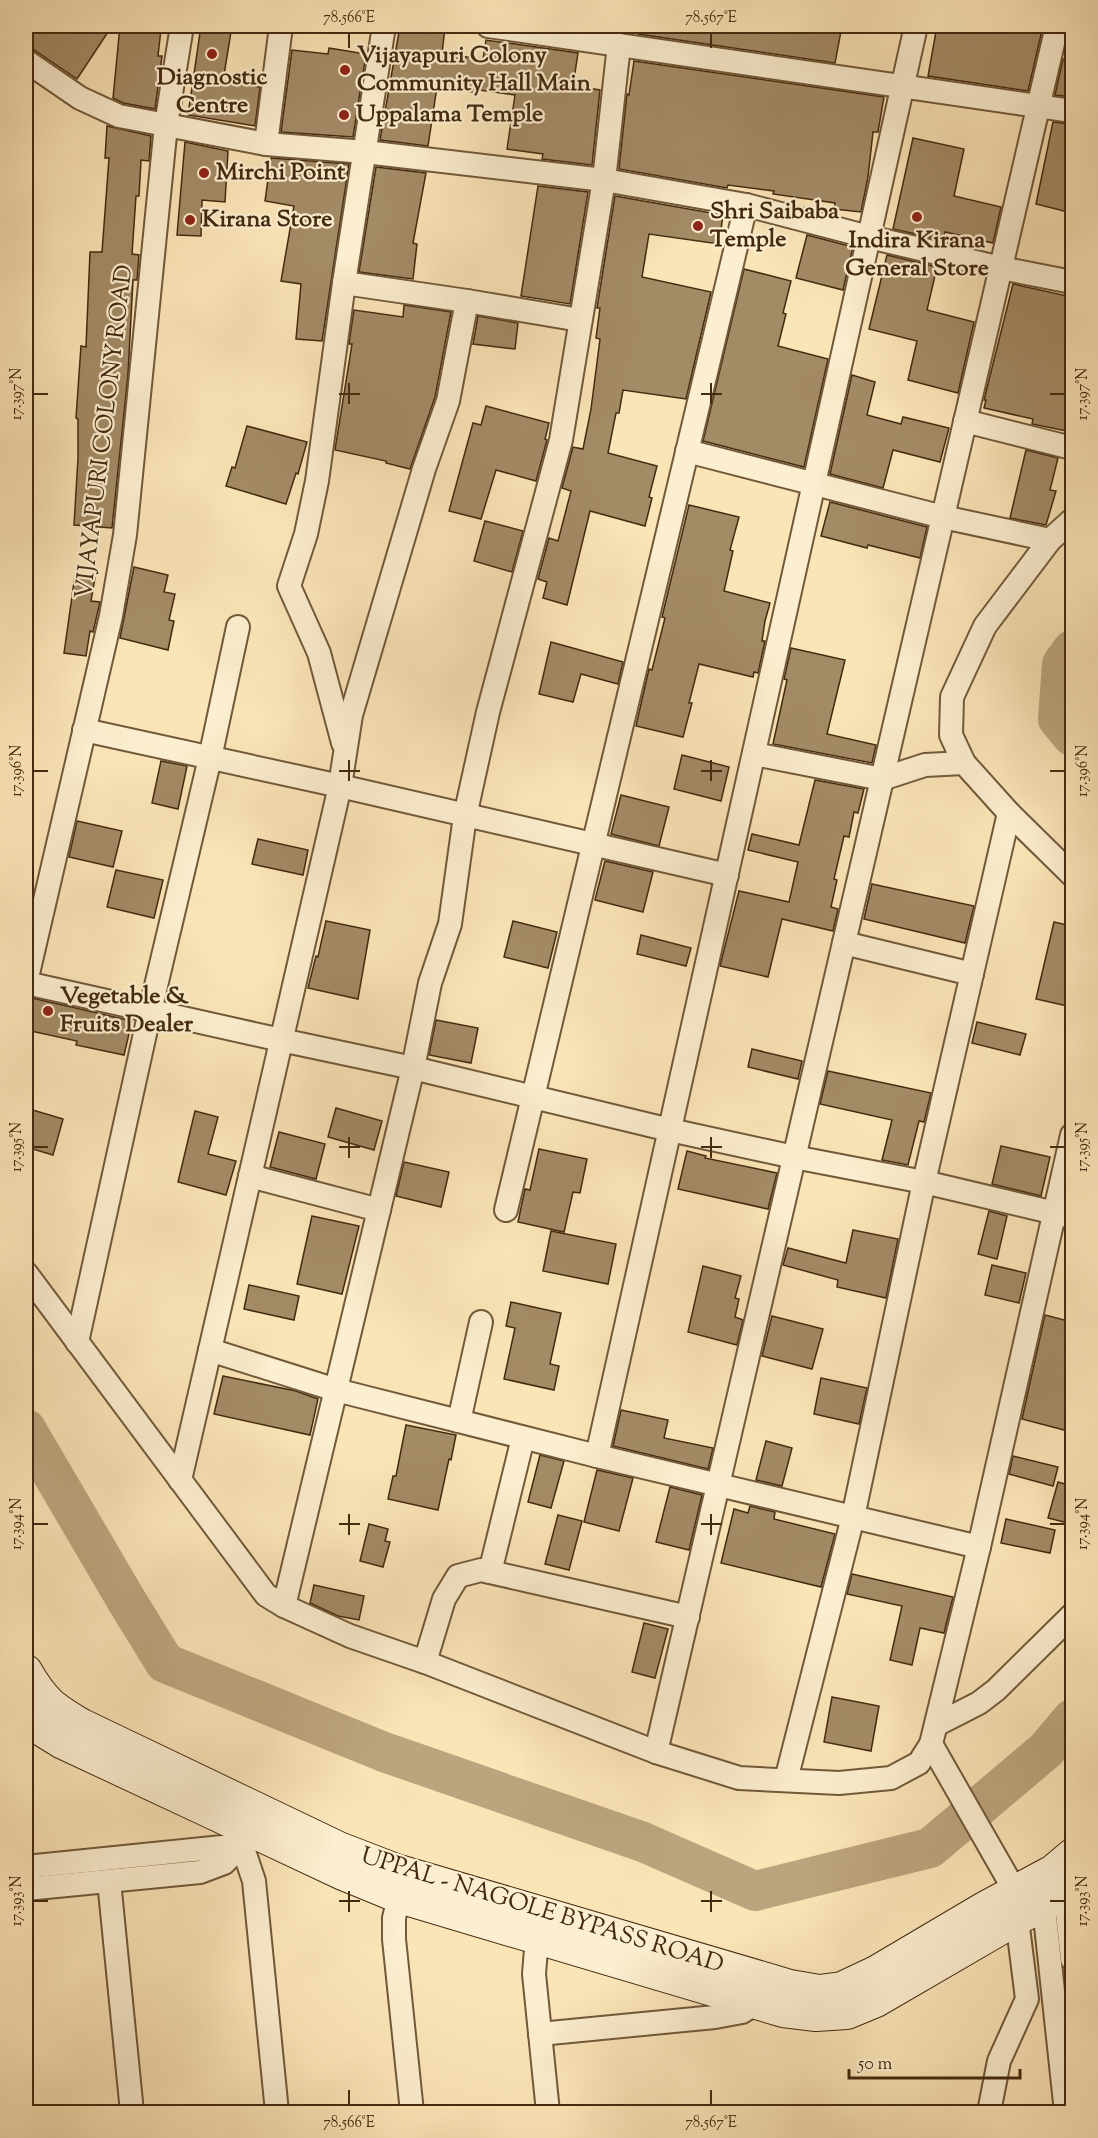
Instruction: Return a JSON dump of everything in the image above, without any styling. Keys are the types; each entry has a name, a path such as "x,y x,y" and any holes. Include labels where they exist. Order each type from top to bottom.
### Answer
{"street":[{"name":"VIJAYAPURI COLONY ROAD","path":"26,982 111,616 125,535 166,124 182,26"},
{"path":"266,144 281,26"},
{"path":"345,752 319,653 289,586 306,534 317,481 344,283 384,26"},
{"path":"488,26 518,28 619,45 1072,111"},
{"path":"597,1456 916,26"},
{"path":"656,1752 1057,26"},
{"path":"284,1606 413,1068 429,983 450,924 465,816 488,712 561,440 604,180 619,45"},
{"path":"26,61 80,98 119,116 266,144 365,152 604,180 746,205 1000,268 1072,282"},
{"path":"506,1210 746,205"},
{"path":"344,283 580,321"},
{"path":"180,1480 340,786 351,715 424,469 448,401 467,301"},
{"path":"965,421 1072,448"},
{"path":"687,451 943,517 1050,540"},
{"path":"1072,520 1050,540 985,626 952,697 951,735 964,763 1009,813 1072,875"},
{"path":"77,1342 238,627"},
{"path":"84,730 727,875"},
{"path":"754,754 882,779 925,765 964,763"},
{"path":"786,1780 853,1517 924,1182 1009,813"},
{"path":"844,943 972,974"},
{"path":"26,982 413,1068 670,1130 924,1182 1064,1215"},
{"path":"26,1273 266,1595 284,1606 350,1635 656,1752 739,1778 839,1783 891,1778 919,1762 934,1735 979,1547 1064,1215 1072,1135"},
{"path":"250,1176 379,1210"},
{"path":"459,1421 481,1322"},
{"path":"210,1350 336,1390 523,1438 979,1547"},
{"path":"490,1572 523,1438"},
{"path":"425,1662 444,1599 458,1576 481,1570 688,1617"},
{"path":"934,1735 996,1690 1072,1615"},
{"name":"UPPAL - NAGOLE BYPASS ROAD","path":"26,1671 38,1693 57,1711 251,1829 339,1848 396,1870 790,1986 819,1991 842,1988 1052,1885"},
{"name":"UPPAL - NAGOLE BYPASS ROAD","path":"28,1721 61,1742 251,1829 343,1875 399,1897 783,2011 816,2015 848,2013 876,2001 1052,1885"},
{"path":"934,1735 947,1768 984,1838 1052,1885 1072,1959"},
{"path":"26,1867 251,1829"},
{"path":"26,1889 200,1872 224,1863 251,1829"},
{"path":"251,1829 277,2112"},
{"path":"109,1881 132,2112"},
{"path":"989,2112 999,2061 1027,1999 1052,1885"},
{"path":"1052,1885 1065,2112"},
{"path":"399,1897 394,1918 394,1939 412,2112"},
{"path":"537,1937 534,1974 548,2112"},
{"path":"540,2034 715,2017 742,2012 756,2003"}],"building":[{"path":"34,26 112,26 77,79 26,47 26,39"},
{"path":"120,26 161,29 158,56 162,56 155,109 123,103 113,98"},
{"path":"201,26 232,26 223,81 260,87 255,126 188,115"},
{"path":"400,26 445,27 442,54 483,59 486,40 578,53 573,86 600,90 592,165 542,159 543,154 507,149 515,95 472,89 472,92 437,87 428,146 380,140"},
{"path":"639,26 842,26 835,63 638,34"},
{"path":"937,26 1043,26 1028,91 928,76"},
{"path":"329,48 366,54 353,137 281,132 292,50 328,54"},
{"path":"1063,59 1072,61 1072,97 1055,95"},
{"path":"634,61 884,97 878,132 873,132 861,212 834,209 835,203 773,194 774,191 728,185 727,188 619,169 627,94 629,95"},
{"path":"1053,122 1072,124 1072,213 1036,204"},
{"path":"107,126 151,136 149,161 141,160 139,196 136,196 132,254 139,255 137,280 133,280 128,374 112,528 74,525 78,458 78,419 76,418 81,346 86,347 90,252 102,252 109,158 105,158"},
{"path":"913,138 964,149 954,196 1001,207 993,243 945,232 943,240 893,229"},
{"name":"Mirchi Point","path":"185,142 228,151 225,202 202,200 201,236 177,235"},
{"path":"271,158 349,164 322,341 296,339 301,284 281,281 294,206 265,201"},
{"path":"376,167 426,173 413,243 417,244 413,279 359,272"},
{"path":"538,186 588,192 570,304 521,296"},
{"path":"615,196 723,215 719,244 649,234 642,277 711,292 686,399 623,390 608,453 657,466 645,526 590,511 567,605 543,598 547,582 538,579 549,538 558,541 571,491 562,488 573,447 583,449 600,339 596,338 600,308 597,308"},
{"path":"807,235 853,247 843,290 796,278"},
{"path":"887,255 937,267 927,310 974,322 958,393 908,380 917,341 869,329"},
{"path":"744,269 791,281 778,346 828,359 804,467 703,441"},
{"path":"1013,284 1072,297 1072,337 1065,367 1072,368 1072,432 1032,424 1033,419 984,408 986,400 984,400"},
{"path":"404,305 451,312 435,397 410,469 386,463 386,461 335,450 352,344 349,344 354,310 403,317"},
{"path":"478,316 518,323 515,349 473,344"},
{"path":"852,375 875,382 867,415 901,424 903,417 949,428 940,462 893,450 883,488 830,474"},
{"path":"486,406 549,423 536,481 496,470 481,519 449,511 473,423 481,425"},
{"path":"247,426 307,442 286,504 226,486 232,467 235,468"},
{"path":"1026,450 1058,458 1050,490 1056,491 1046,525 1010,518"},
{"path":"830,502 927,527 920,558 821,536"},
{"path":"689,505 739,517 730,550 733,551 724,591 770,603 765,621 762,641 765,641 758,673 754,672 753,677 699,664 683,737 636,726 649,669 652,670 665,618 662,617"},
{"path":"485,521 523,531 512,572 474,561"},
{"path":"134,567 168,575 164,592 175,594 169,620 174,621 168,650 120,638"},
{"path":"75,575 95,578 91,601 100,602 93,632 90,631 86,656 64,653"},
{"path":"551,642 623,662 618,684 581,674 573,702 539,694"},
{"path":"791,648 845,660 827,734 876,745 872,763 773,744 787,680 784,679"},
{"path":"682,755 729,767 721,801 674,789"},
{"path":"161,761 187,766 178,809 152,803"},
{"path":"815,780 864,789 858,813 854,812 849,837 844,836 834,879 837,880 831,907 838,909 833,931 782,919 768,977 720,966 739,891 789,902 798,862 748,850 752,834 799,845"},
{"path":"621,795 669,807 659,846 611,834"},
{"path":"77,821 122,831 113,867 69,857"},
{"path":"258,839 308,850 303,875 252,864"},
{"path":"605,861 653,872 643,912 595,900"},
{"path":"116,870 163,880 154,918 107,907"},
{"path":"872,884 974,906 965,943 864,919"},
{"path":"326,921 370,930 358,999 308,988"},
{"path":"513,921 557,932 548,968 504,957"},
{"path":"1054,922 1072,926 1072,1007 1036,999"},
{"path":"641,935 691,948 686,966 637,954"},
{"path":"32,998 132,1021 124,1055 76,1045 77,1041 26,1030"},
{"path":"436,1020 478,1028 471,1063 429,1055"},
{"path":"977,1022 1026,1034 1020,1055 972,1043"},
{"path":"752,1049 802,1061 798,1079 748,1067"},
{"path":"828,1071 931,1093 924,1122 919,1121 908,1165 882,1160 892,1120 820,1104"},
{"path":"26,1108 63,1119 53,1155 26,1147"},
{"path":"336,1108 382,1121 374,1150 328,1137"},
{"path":"195,1111 218,1117 208,1154 236,1161 226,1195 178,1182"},
{"path":"279,1132 325,1144 316,1179 270,1167"},
{"path":"1001,1146 1050,1157 1041,1196 992,1184"},
{"path":"539,1149 587,1159 580,1193 573,1192 564,1232 518,1222 525,1189 530,1190"},
{"path":"687,1151 706,1156 705,1158 777,1173 768,1209 678,1189"},
{"path":"404,1162 449,1172 441,1207 396,1196"},
{"path":"989,1211 1007,1216 997,1259 978,1254"},
{"path":"312,1216 359,1226 342,1294 297,1284"},
{"path":"853,1230 898,1239 886,1298 837,1287 838,1280 783,1265 788,1248 846,1263"},
{"path":"551,1231 616,1244 608,1284 543,1271"},
{"path":"992,1265 1026,1273 1019,1303 985,1295"},
{"path":"703,1266 741,1276 735,1298 739,1299 735,1317 743,1320 737,1345 688,1332"},
{"path":"249,1285 299,1296 294,1320 244,1309"},
{"path":"511,1302 561,1313 550,1364 559,1366 554,1390 504,1379 515,1328 506,1326"},
{"path":"1045,1315 1072,1322 1072,1412 1068,1431 1022,1419"},
{"path":"772,1316 823,1329 812,1369 762,1356"},
{"path":"223,1376 296,1391 318,1399 310,1435 214,1414"},
{"path":"821,1378 867,1388 859,1424 814,1414"},
{"path":"621,1410 668,1420 664,1438 713,1448 708,1469 613,1446"},
{"path":"406,1425 456,1435 438,1510 388,1499 393,1476 396,1476"},
{"path":"766,1441 792,1448 782,1486 756,1480"},
{"path":"540,1455 564,1461 551,1508 528,1502"},
{"path":"1013,1456 1058,1467 1053,1486 1009,1474"},
{"path":"597,1470 633,1478 619,1531 584,1522"},
{"path":"1058,1482 1072,1486 1072,1524 1048,1518"},
{"path":"670,1487 702,1495 689,1550 656,1542"},
{"path":"750,1506 775,1512 774,1519 835,1534 821,1587 721,1563 734,1509 748,1513"},
{"path":"558,1515 582,1521 569,1570 545,1564"},
{"path":"1006,1519 1055,1530 1050,1553 1001,1543"},
{"path":"369,1524 388,1529 385,1541 390,1542 383,1567 360,1561"},
{"path":"852,1574 953,1597 944,1633 920,1628 912,1665 890,1660 902,1606 847,1594"},
{"path":"314,1585 364,1596 359,1620 338,1616 310,1603"},
{"path":"644,1623 668,1629 655,1678 632,1672"},
{"path":"832,1697 879,1706 871,1751 824,1742"}],"waterway":[{"path":"1072,650 1062,664 1058,719 1072,736"},
{"path":"26,1429 165,1663 384,1752 643,1842 755,1891 930,1848 1046,1750 1072,1719"}],"place":[{"name":"Diagnostic Centre","path":"212,54"},
{"name":"Vijayapuri Colony Community Hall Main","path":"345,70"},
{"name":"Uppalama Temple","path":"344,115"},
{"name":"Mirchi Point","path":"204,173"},
{"name":"Indira Kirana General Store","path":"917,217"},
{"name":"Kirana Store","path":"190,220"},
{"name":"Shri Saibaba Temple","path":"698,226"},
{"name":"Vegetable & Fruits Dealer","path":"48,1011"}]}
